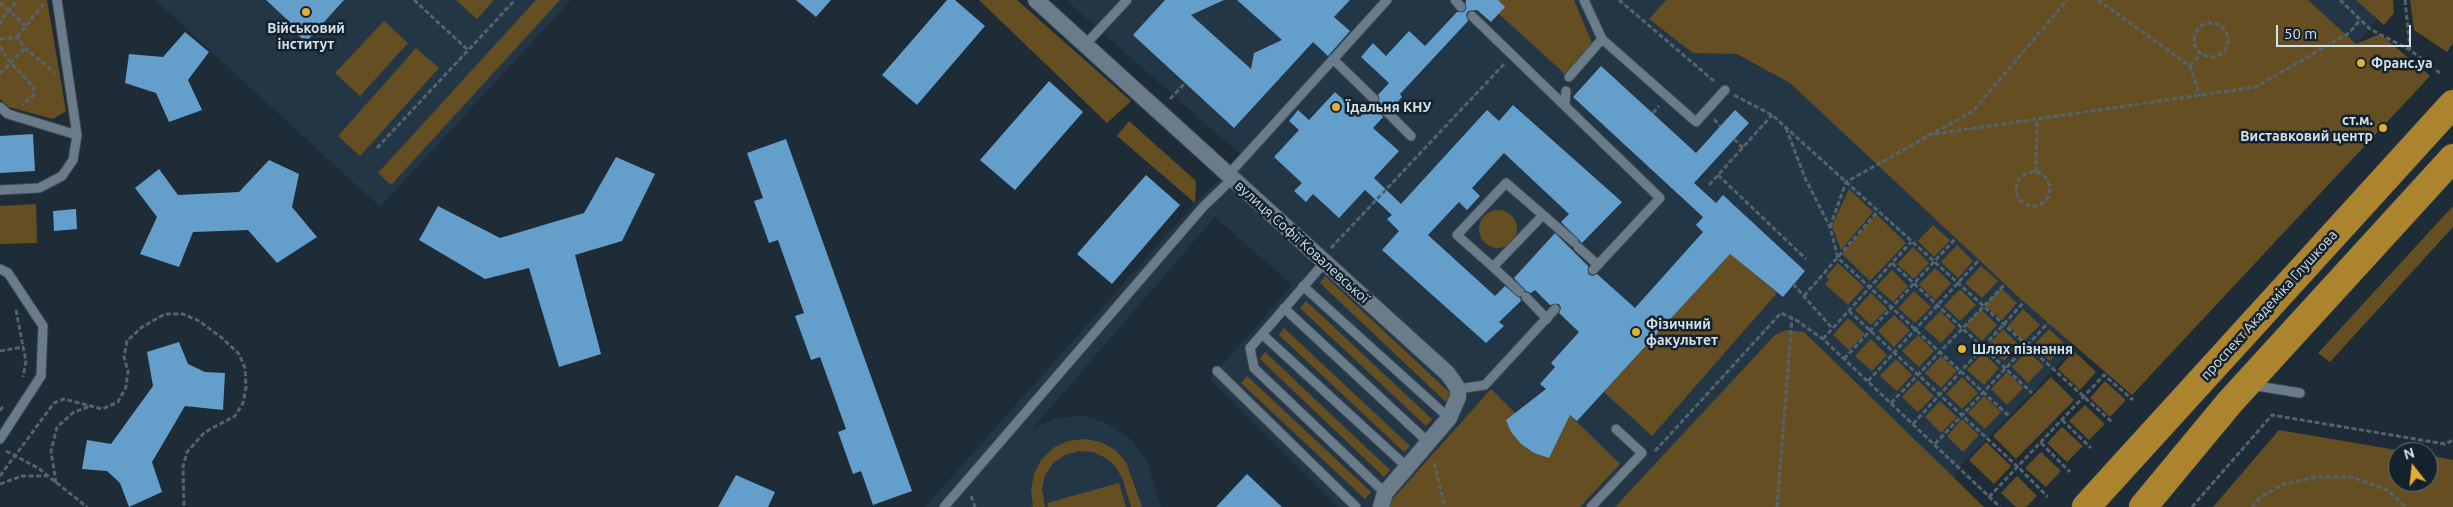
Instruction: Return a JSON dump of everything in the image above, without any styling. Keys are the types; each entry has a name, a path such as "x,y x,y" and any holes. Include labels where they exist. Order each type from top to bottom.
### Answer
{"highway":[{"name":"проспект Академіка Глушкова","path":"2086,507 2453,104"},
{"path":"2143,507 2245,384 2453,158"}],"street":[{"name":"вулиця Софії Ковалевської","path":"1036,0 1447,373 1458,389"},
{"path":"1383,500 1407,467 1449,418 1458,396 1458,389"}],"lane":[{"path":"0,190 39,188 62,176 73,160 77,134 57,0"},
{"path":"1085,45 1127,0"},
{"path":"944,507 1203,207 1387,0"},
{"path":"1584,0 1602,39 1696,122 1725,90"},
{"path":"1472,16 1660,198 1595,267 1576,245 1506,183 1457,235 1547,319"},
{"path":"1569,77 1602,39"},
{"path":"1333,59 1374,99"},
{"path":"1565,106 1566,91"},
{"path":"0,107 8,114 77,134"},
{"path":"1385,110 1411,136"},
{"path":"1493,267 1543,215"},
{"path":"1324,263 1250,348 1254,368 1383,500"},
{"path":"0,269 8,273 43,326 41,376 0,439"},
{"path":"1303,286 1449,418"},
{"path":"1284,308 1428,442"},
{"path":"1458,389 1485,385 1555,310"},
{"path":"1262,334 1407,467"},
{"path":"1217,371 1356,507"},
{"path":"2245,384 2300,393"},
{"path":"1591,507 1642,453 1616,429"}],"path":[{"path":"0,25 8,10 18,0"},
{"path":"47,0 49,10"},
{"path":"17,38 25,24 47,0"},
{"path":"414,0 468,50"},
{"path":"376,148 515,0"},
{"path":"1619,0 1725,90 1772,116 2113,423"},
{"path":"1830,227 1846,182 1972,111 2067,0"},
{"path":"2098,0 2190,66 2200,96"},
{"path":"2340,0 2370,29 2410,50 2440,73"},
{"path":"2406,0 2410,50"},
{"path":"0,3 25,24"},
{"path":"1927,135 2256,87 2349,33 2360,20"},
{"path":"2210,23 2221,26 2228,40 2225,50 2216,57 2200,54 2194,44 2195,32 2210,23"},
{"path":"0,39 17,38"},
{"path":"17,38 25,48 61,79 60,69"},
{"path":"0,46 10,63 34,87 30,100 16,108"},
{"path":"0,74 25,48"},
{"path":"2190,66 2200,54"},
{"path":"1336,242 1512,56"},
{"path":"1168,102 1185,83"},
{"path":"1709,185 1772,116"},
{"path":"2036,172 2038,120"},
{"path":"1786,128 1806,178 1830,227 1838,258 2009,416"},
{"path":"1734,139 1743,148"},
{"path":"2036,172 2046,178 2050,195 2043,204 2032,207 2018,199 2016,188 2017,183 2024,174 2036,172"},
{"path":"1718,175 1806,259"},
{"path":"1804,296 1878,211"},
{"path":"1844,359 1956,239"},
{"path":"1823,338 1911,242"},
{"path":"1868,381 1979,260"},
{"path":"1892,264 2032,393"},
{"path":"1793,284 1832,328"},
{"path":"1891,403 2004,284"},
{"path":"1913,424 2024,302"},
{"path":"15,304 26,361 23,379 19,384"},
{"path":"1848,311 2018,467 2048,497"},
{"path":"1654,452 1781,313 1823,338 2000,507"},
{"path":"0,476 54,403 64,399 102,409 118,402 126,387 128,371 124,357 127,341 142,328 165,314 184,314 199,321 222,338 239,354 245,368 246,387 243,403 235,416 205,432 187,452 183,467 184,507"},
{"path":"1777,507 1792,318"},
{"path":"1935,444 2048,323"},
{"path":"0,352 23,347"},
{"path":"1990,497 2104,375 2133,400"},
{"path":"0,411 5,404"},
{"path":"56,484 51,451 57,427 74,412 92,406"},
{"path":"2192,507 2272,415 2445,444 2453,440"},
{"path":"2062,420 2091,448"},
{"path":"2040,443 2070,472"},
{"path":"0,448 38,468 87,507"},
{"path":"1433,460 1445,507"},
{"path":"0,484 22,476 47,476"},
{"path":"2252,507 2262,496 2284,484 2316,476 2352,477 2387,490 2406,507"},
{"path":"971,492 974,507"}],"shaded area":[{"path":"0,0 47,0 66,111 53,119 9,107 0,99"},
{"path":"155,0 571,0 380,207"},
{"path":"456,0 494,0 477,19"},
{"path":"536,0 560,0 391,185 378,173"},
{"path":"979,0 1017,0 1131,101 1107,123"},
{"path":"1066,0 2381,0 2383,12 2357,45 2032,393 1959,467 1955,478 1930,507 1338,507 1210,379 1292,285 1215,217 1033,428 1055,419 1083,415 1108,424 1132,440 1147,461 1161,507 925,507 1195,203 1243,157"},
{"path":"1498,0 1574,0 1592,43 1566,75 1498,13"},
{"path":"1666,0 2308,0 2356,44 2380,34 2430,76 2132,395 2024,302 1790,83 1737,54 1693,53 1649,19"},
{"path":"2356,0 2393,0 2394,13 2384,25"},
{"path":"2410,0 2453,0 2453,43 2447,52 2414,30"},
{"path":"384,21 408,43 360,96 335,73"},
{"path":"416,48 439,68 360,156 338,136"},
{"path":"1129,121 1196,181 1195,203 1117,136"},
{"path":"1849,189 1873,212 1841,250 1832,226"},
{"path":"36,204 37,243 0,244 0,206"},
{"path":"2453,206 2453,227 2330,362 2318,353"},
{"path":"1498,210 1512,215 1517,229 1512,243 1498,248 1484,243 1479,229 1484,215"},
{"path":"1876,214 1906,243 1870,281 1842,254"},
{"path":"1933,225 1950,240 1934,257 1918,241"},
{"path":"1957,245 1973,261 1958,278 1941,262"},
{"path":"1913,247 1929,263 1914,279 1897,264"},
{"path":"1730,254 1777,293 1652,436 1604,392"},
{"path":"1838,263 1864,287 1848,305 1825,284 1829,280 1826,276"},
{"path":"1981,266 1998,281 1982,298 1965,283"},
{"path":"1935,268 1951,283 1936,300 1919,285"},
{"path":"1892,270 1908,286 1893,302 1876,287"},
{"path":"1325,276 1452,395 1446,402 1320,283"},
{"path":"2001,288 2017,303 2002,320 1985,305"},
{"path":"1960,289 1976,305 1960,321 1944,306"},
{"path":"1914,291 1931,307 1915,323 1898,308"},
{"path":"1871,293 1887,309 1871,325 1855,310"},
{"path":"1306,301 1432,419 1426,426 1300,308"},
{"path":"1981,309 1997,325 1982,341 1965,325"},
{"path":"2023,309 2040,325 2024,341 2008,326"},
{"path":"1940,311 1956,327 1941,343 1924,328"},
{"path":"1894,315 1910,330 1894,347 1878,331"},
{"path":"1848,318 1865,334 1849,350 1833,335"},
{"path":"1284,328 1410,446 1404,452 1279,335"},
{"path":"2003,329 2019,345 2004,361 1987,346"},
{"path":"2049,329 2065,344 2050,361 2033,346"},
{"path":"1786,330 1804,332 1984,507 1615,507 1775,335"},
{"path":"1918,335 1934,351 1919,367 1902,351"},
{"path":"1871,339 1887,355 1872,371 1855,356"},
{"path":"2027,351 2044,366 2028,383 2012,367"},
{"path":"2074,351 2096,372 2080,390 2058,369"},
{"path":"1265,352 1390,470 1384,477 1260,359"},
{"path":"1983,353 1999,368 1984,385 1967,370"},
{"path":"1941,356 1957,371 1941,388 1925,373"},
{"path":"1896,359 1912,375 1897,391 1880,376"},
{"path":"2007,372 2023,388 2007,405 1991,389"},
{"path":"1247,376 1371,492 1365,499 1241,383"},
{"path":"1962,377 1978,393 1962,409 1946,394"},
{"path":"2051,377 2074,400 2016,459 1993,436"},
{"path":"1918,380 1934,396 1918,412 1902,397"},
{"path":"2105,381 2126,400 2110,417 2090,398"},
{"path":"1491,389 1515,413 1506,420 1511,432 1521,444 1534,453 1549,458 1570,415 1620,464 1580,507 1390,507 1390,502"},
{"path":"1984,396 2001,412 1985,429 1968,413"},
{"path":"1940,401 1957,417 1941,433 1925,417"},
{"path":"2085,405 2105,424 2089,440 2069,421"},
{"path":"1962,419 1979,435 1963,452 1947,436"},
{"path":"2062,427 2083,446 2067,462 2047,443"},
{"path":"2279,430 2388,449 2388,492 2438,492 2438,457 2453,460 2453,507 2213,507"},
{"path":"1085,439 1101,442 1115,450 1126,462 1142,507 1131,507 1123,480 1116,467 1106,458 1093,452 1079,451 1065,455 1053,463 1045,475 1042,489 1045,507 1030,507 1033,506 1031,490 1034,474 1041,460 1053,448 1068,441"},
{"path":"1986,442 2011,466 1994,484 1969,460"},
{"path":"2041,452 2061,471 2046,487 2025,468"},
{"path":"2017,476 2037,496 2026,507 2016,507 2001,493"},
{"path":"1119,483 1126,507 1048,507 1047,503"}],"building":[{"name":"Військовий інститут","path":"266,0 344,0 306,42 290,28 293,25"},
{"path":"796,0 831,0 816,17"},
{"path":"947,0 955,0 985,26 917,105 882,75"},
{"path":"1165,0 1224,0 1191,15 1251,69 1254,53 1282,40 1237,0 1350,0 1334,17 1350,31 1328,56 1313,42 1234,128 1133,35"},
{"path":"1466,0 1498,0 1505,7 1491,22 1477,10 1468,11 1466,15 1468,21 1400,94 1402,97 1392,108 1386,104 1380,106 1379,111 1383,117 1373,128 1399,151 1374,178 1401,204 1487,110 1499,121 1513,105 1622,202 1582,243 1561,222 1569,214 1504,153 1472,188 1480,196 1467,210 1459,202 1428,235 1495,296 1505,286 1520,298 1521,301 1499,322 1504,326 1486,343 1382,250 1399,231 1387,219 1392,215 1365,190 1339,218 1313,194 1306,202 1294,191 1302,183 1274,157 1299,130 1289,121 1298,110 1309,120 1335,92 1360,115 1370,104 1375,105 1379,103 1378,95 1389,83 1361,57 1373,43 1386,56 1409,31 1425,46 1457,12 1465,11"},
{"path":"185,32 209,52 188,80 202,110 169,122 156,93 125,83 129,54 163,57"},
{"path":"1601,66 1696,153 1735,110 1749,123 1694,183 1716,203 1723,195 1805,271 1783,297 1730,254 1577,421 1570,415 1549,458 1534,453 1521,444 1511,432 1506,420 1546,389 1540,384 1555,367 1551,363 1579,332 1559,313 1561,308 1559,304 1550,305 1535,290 1531,293 1526,291 1514,278 1555,233 1588,266 1588,274 1592,276 1597,274 1635,308 1703,232 1696,225 1703,217 1573,97"},
{"path":"1049,81 1083,112 1015,190 980,160"},
{"path":"33,134 35,171 0,173 0,136"},
{"path":"786,139 912,491 873,505 861,471 853,474 838,432 846,429 820,357 811,360 795,316 804,313 778,240 769,243 754,201 763,198 747,153"},
{"path":"616,157 655,174 622,241 575,255 601,354 559,367 529,268 485,279 419,240 438,206 500,238 584,213"},
{"path":"269,160 299,174 292,207 317,237 277,263 248,230 193,232 179,267 140,254 157,217 135,188 159,169 178,195 239,192"},
{"path":"1146,175 1180,205 1112,284 1077,254"},
{"path":"76,209 77,229 54,231 53,211"},
{"path":"179,342 188,364 205,372 225,373 223,410 185,406 152,462 162,492 129,507 120,483 107,471 82,469 87,440 111,444 153,386 147,352"},
{"path":"1247,474 1282,507 1216,507"},
{"path":"736,475 775,492 768,507 718,507"}],"place":[{"name":"Військовий інститут","path":"306,12"},
{"name":"Франс.уа","path":"2361,63"},
{"name":"Їдальня КНУ","path":"1336,107"},
{"name":"ст.м. Виставковий центр","path":"2383,128"},
{"name":"Фізичний факультет","path":"1636,332"},
{"name":"Шлях пізнання","path":"1962,349"}]}
